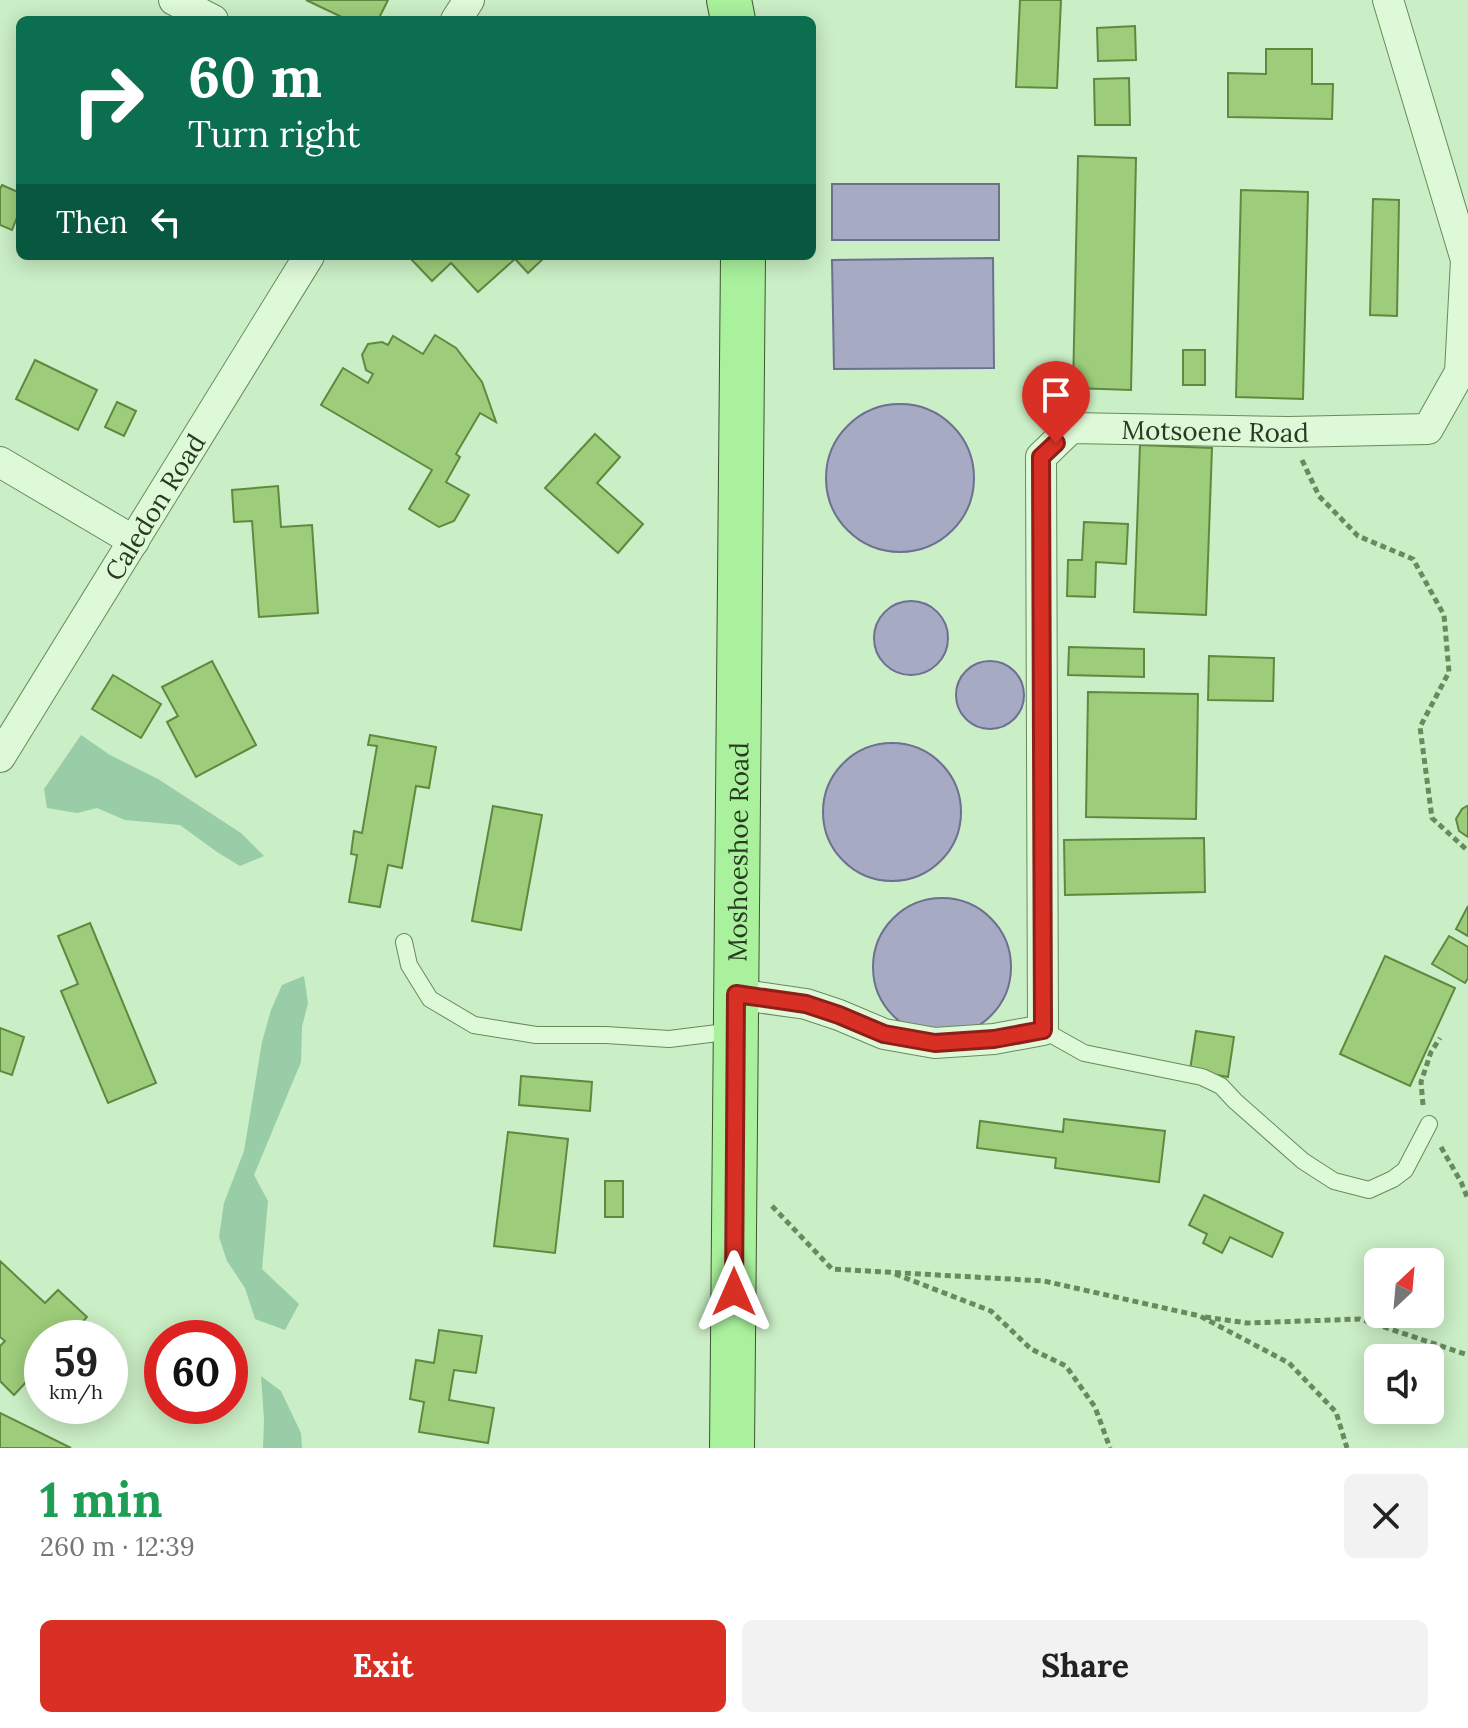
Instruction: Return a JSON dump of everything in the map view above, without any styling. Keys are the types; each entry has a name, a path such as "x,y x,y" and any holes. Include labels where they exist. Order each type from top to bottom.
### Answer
{"main road":[{"name":"Moshoeshoe Road","path":"732,1448 743,260"}],"street":[{"path":"174,0 205,16"},
{"name":"Motsoene Road","path":"1043,1030 1041,457 1071,428 1289,432 1428,429 1460,372 1466,260 1388,0"},
{"name":"Caledon Road","path":"0,757 307,260"},
{"path":"0,462 134,541"},
{"path":"736,1013 806,1004 884,1034 935,1043 994,1039 1043,1030"}],"lane":[{"path":"404,942 409,965 430,999 474,1025 536,1035 669,1039 736,1013"},
{"path":"1043,1030 1084,1053 1212,1081 1303,1161 1334,1181 1369,1190 1405,1170 1429,1124"}],"path":[{"path":"1289,432 1319,496 1358,536 1413,559 1444,615 1449,672 1420,727 1432,818 1468,851"},
{"path":"735,1167 832,1269 1044,1281 1200,1316 1247,1323 1360,1319 1468,1355"},
{"path":"888,1272 991,1311 1031,1349 1066,1366 1095,1407 1110,1448"},
{"path":"1200,1316 1289,1363 1336,1412 1347,1448"}],"green space":[{"path":"81,735 110,755 158,779 241,833 264,856 240,866 180,825 125,820 97,808 77,813 47,808 44,789"},
{"path":"304,976 308,1003 302,1027 301,1062 254,1175 268,1201 262,1269 299,1304 285,1330 255,1319 245,1288 227,1261 219,1237 224,1203 244,1151 262,1042 271,1010 282,985"},
{"path":"261,1376 281,1391 301,1433 302,1448 263,1448"}],"water":[{"path":"832,184 999,184 999,240 832,240"},
{"path":"993,258 994,368 834,369 832,260"},
{"path":"900,404 928,409 953,425 969,450 974,478 969,506 953,531 928,547 900,552 872,547 847,531 831,506 826,478 831,450 847,425 872,409"},
{"path":"911,601 925,604 937,612 945,624 948,638 945,652 937,664 925,672 911,675 897,672 885,664 877,652 874,638 877,624 885,612 897,604"},
{"path":"990,661 1014,671 1024,695 1014,719 990,729 966,719 956,695 966,671"},
{"path":"892,743 918,748 941,763 956,786 961,812 956,838 941,861 918,876 892,881 866,876 843,861 828,838 823,812 828,786 843,763 866,748"},
{"path":"942,898 968,904 991,918 1005,941 1011,967 1005,993 991,1016 968,1030 942,1036 916,1030 893,1016 879,993 873,967 879,941 893,918 916,904"}],"building":[{"path":"306,0 388,0 380,16 340,16"},
{"path":"1020,0 1061,0 1057,88 1016,87"},
{"path":"1135,26 1136,60 1098,61 1097,28"},
{"path":"1266,49 1312,49 1312,84 1333,84 1332,119 1228,117 1228,73 1266,74"},
{"path":"1129,78 1130,125 1095,125 1094,79"},
{"path":"1078,156 1136,158 1131,390 1073,388"},
{"path":"2,185 16,191 16,220 12,230 0,225"},
{"path":"1241,190 1308,192 1303,399 1236,397"},
{"path":"1373,199 1399,200 1397,316 1370,315"},
{"path":"412,260 514,260 478,292 451,263 432,281"},
{"path":"516,260 542,260 528,273"},
{"path":"435,335 456,348 482,382 496,422 480,413 456,454 460,457 446,482 469,495 454,521 439,527 409,509 432,470 321,405 343,368 368,383 373,374 366,370 362,355 368,344 382,342 388,345 393,336 423,354"},
{"path":"1183,350 1205,350 1205,385 1183,385"},
{"path":"35,360 97,390 78,430 16,399"},
{"path":"117,402 136,411 124,436 105,427"},
{"path":"595,434 620,457 597,483 643,524 618,553 545,488"},
{"path":"1140,445 1212,448 1206,615 1134,612"},
{"path":"278,486 281,527 312,525 318,613 259,617 252,521 234,522 232,490"},
{"path":"1084,522 1128,524 1126,564 1096,562 1095,597 1067,596 1068,560 1082,560"},
{"path":"1069,647 1144,649 1144,677 1068,675"},
{"path":"1209,656 1274,658 1273,701 1208,700"},
{"path":"212,661 256,745 196,777 167,722 178,716 162,687"},
{"path":"113,675 161,704 141,738 92,709"},
{"path":"1088,692 1198,694 1196,819 1086,817"},
{"path":"370,735 436,747 429,788 416,786 402,868 388,865 380,907 349,902 357,855 351,854 354,831 362,833 377,746 368,745"},
{"path":"493,806 542,815 521,930 472,921"},
{"path":"1468,806 1468,837 1459,831 1456,819"},
{"path":"1204,838 1205,892 1065,895 1064,840"},
{"path":"1468,906 1468,936 1456,929"},
{"path":"90,923 156,1083 108,1103 61,991 78,984 58,936"},
{"path":"1449,936 1468,947 1468,978 1465,983 1432,964"},
{"path":"1385,956 1455,988 1410,1086 1340,1054"},
{"path":"0,1028 24,1037 12,1075 0,1071"},
{"path":"1196,1031 1234,1037 1228,1077 1190,1070"},
{"path":"521,1076 592,1082 590,1111 519,1105"},
{"path":"1064,1119 1165,1131 1159,1182 1055,1168 1056,1158 977,1148 980,1121 1063,1132"},
{"path":"508,1132 568,1139 555,1253 494,1246"},
{"path":"605,1181 623,1181 623,1217 605,1217"},
{"path":"1204,1195 1283,1233 1272,1257 1230,1237 1222,1253 1203,1243 1207,1234 1189,1225"},
{"path":"0,1261 45,1303 58,1290 87,1317 84,1320 24,1320 24,1384 14,1395 0,1381 0,1346 5,1341 0,1337"},
{"path":"439,1330 482,1336 476,1373 454,1370 449,1400 494,1408 488,1443 419,1432 424,1402 410,1399 416,1360 434,1363"},
{"path":"0,1413 71,1448 0,1448"}],"route":[{"path":"734,1292 736,994 806,1004 884,1034 935,1043 994,1039 1043,1030 1041,457 1056,443"}]}
